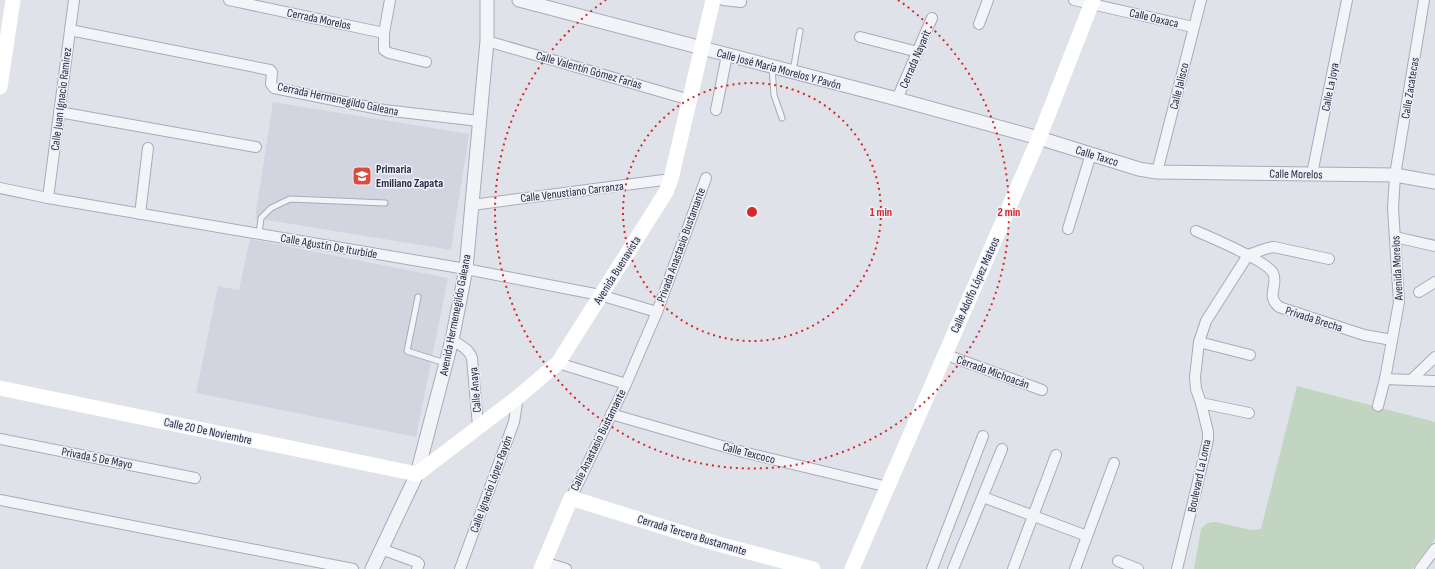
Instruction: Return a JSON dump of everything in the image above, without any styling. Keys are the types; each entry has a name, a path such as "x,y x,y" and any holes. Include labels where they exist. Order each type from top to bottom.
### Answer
{"main road":[{"path":"0,87 3,49 13,0"},
{"name":"Avenida Buenavista","path":"417,474 518,397 558,363 666,192 671,179 713,0"},
{"name":"Calle Adolfo López Mateos","path":"852,569 1039,138 1092,2"},
{"name":"Calle 20 De Noviembre","path":"0,388 417,474"},
{"name":"Calle Anastasio Bustamante","path":"542,565 571,498"},
{"name":"Cerrada Tercera Bustamante","path":"571,498 718,544 813,569"}],"street":[{"name":"Calle Juan Ignacio Ramírez","path":"48,198 74,0"},
{"name":"Cerrada Morelos","path":"229,0 384,33"},
{"path":"390,0 384,33 384,50 389,53 426,62"},
{"name":"Avenida Hermenegildo Galeana","path":"372,569 417,474 452,340 466,269 487,40 487,0"},
{"name":"Calle José María Morelos Y Pavón","path":"519,0 897,99 1039,138"},
{"path":"723,0 740,2"},
{"path":"979,24 988,0"},
{"name":"Calle Oaxaca","path":"1074,0 1092,2 1193,27"},
{"name":"Calle Jalisco","path":"1157,172 1201,0"},
{"name":"Calle La Joya","path":"1312,174 1347,0"},
{"name":"Calle Zacatecas","path":"1395,176 1422,0"},
{"name":"Cerrada Nayarit","path":"897,99 932,18"},
{"name":"Cerrada Hermenegildo Galeana","path":"70,30 270,70 272,72 272,84 274,88 384,110 479,121"},
{"path":"860,37 918,52"},
{"name":"Calle Valentín Gómez Farías","path":"487,40 690,100"},
{"path":"716,110 727,55"},
{"path":"60,112 256,147"},
{"name":"Calle Taxco","path":"1039,138 1139,169 1157,172"},
{"path":"140,214 148,148"},
{"path":"1068,229 1091,154"},
{"name":"Calle Morelos","path":"1157,172 1395,176 1435,182"},
{"name":"Avenida Morelos","path":"1378,406 1385,379 1399,302 1393,208 1395,176"},
{"name":"Privada Anastasio Bustamante","path":"657,312 706,178"},
{"name":"Calle Venustiano Carranza","path":"472,206 671,179"},
{"name":"Calle Agustín De Iturbide","path":"0,188 140,214 466,269 600,295 657,312"},
{"path":"1196,231 1248,255 1274,247 1329,259"},
{"path":"1395,237 1435,246"},
{"name":"Privada Brecha","path":"1248,255 1270,268 1273,273 1272,299 1279,307 1364,335 1392,340"},
{"name":"Boulevard La Loma","path":"1177,569 1208,440 1208,432 1201,402 1196,389 1195,377 1199,342 1206,321 1248,255"},
{"path":"1419,292 1435,282"},
{"name":"Calle Anastasio Bustamante","path":"571,498 610,414 626,384 657,312"},
{"name":"Calle Anaya","path":"452,340 466,349 472,358 478,426"},
{"path":"1199,342 1250,355"},
{"name":"Cerrada Michoacán","path":"944,354 1042,390"},
{"path":"1410,380 1435,357"},
{"path":"558,363 626,384"},
{"path":"1385,379 1435,381"},
{"name":"Calle Ignacio López Rayón","path":"460,569 514,422 518,397"},
{"path":"1201,402 1249,413"},
{"name":"Calle Texcoco","path":"610,414 744,452 888,487"},
{"path":"932,569 983,436"},
{"name":"Privada 5 De Mayo","path":"0,439 194,478"},
{"path":"953,569 1002,449"},
{"path":"1013,569 1056,455"},
{"path":"1075,569 1114,463"},
{"path":"983,497 1087,536"},
{"path":"0,500 353,569"},
{"path":"381,548 417,562 417,569"},
{"path":"1420,569 1435,550"},
{"path":"1118,561 1138,569"},
{"path":"542,565 566,569"}],"lane":[{"path":"792,72 800,31"},
{"path":"772,67 774,95 782,118"},
{"path":"259,234 261,218 270,208 290,199 385,202"},
{"path":"418,297 407,351 446,364"}],"shaded area":[{"name":"Primaria Emiliano Zapata","path":"273,102 469,134 451,250 255,218"},
{"path":"250,239 448,278 416,437 196,393 218,286 239,290"}],"green space":[{"path":"1297,386 1435,422 1435,539 1412,569 1194,569 1201,529 1207,523 1216,522 1251,530 1261,529"}],"place":[{"name":"Primaria Emiliano Zapata","path":"362,176"}]}
